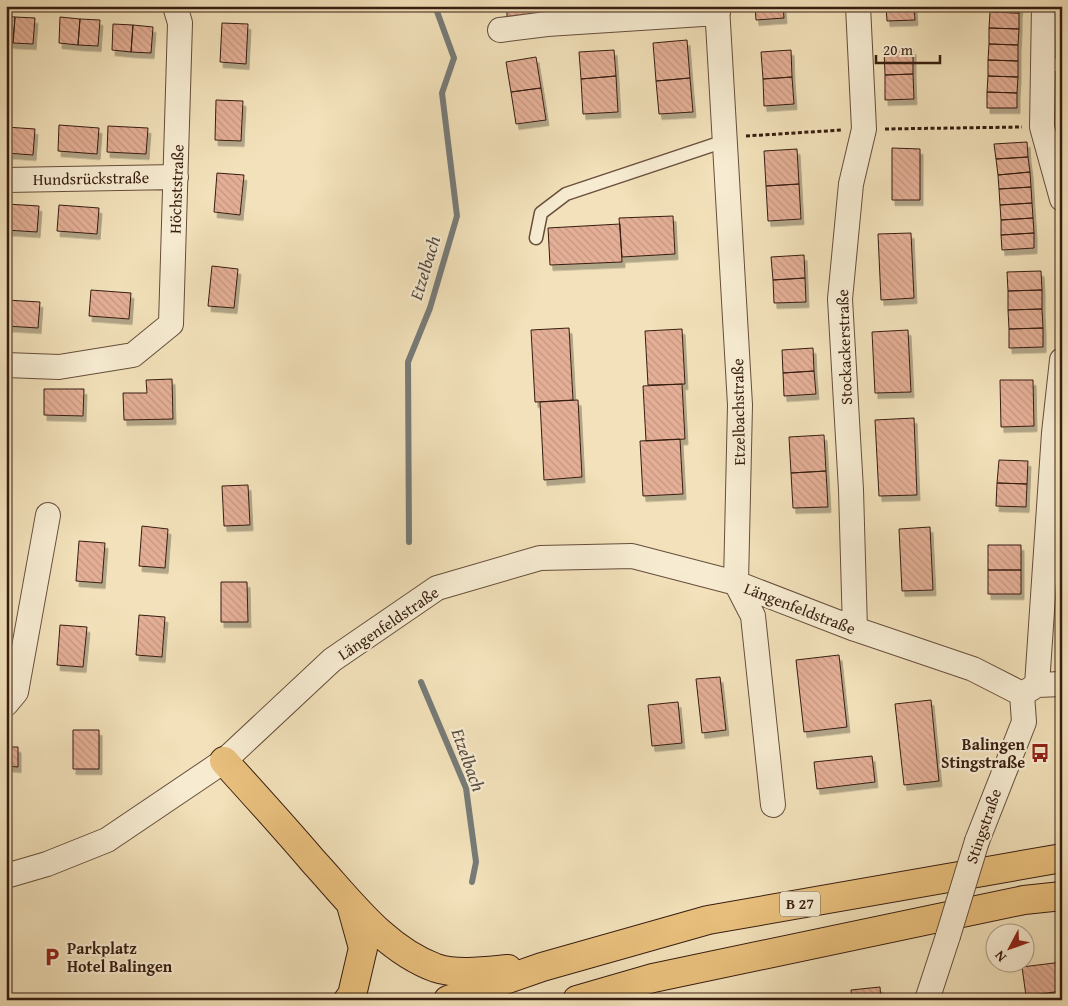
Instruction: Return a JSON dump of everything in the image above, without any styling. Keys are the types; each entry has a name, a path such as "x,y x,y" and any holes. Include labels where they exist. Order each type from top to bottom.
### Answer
{"highway":[{"path":"224,761 350,902 382,935 411,956 438,968 472,972 542,967"},
{"name":"B 27","path":"448,1000 542,967 708,920 1062,858"},
{"path":"577,1000 653,978 1024,900 1062,896"},
{"path":"348,1000 352,995 363,948 350,902"}],"street":[{"name":"Höchststraße","path":"6,365 59,367 133,355 171,324 180,23 175,6"},
{"name":"Stockackerstraße","path":"855,629 851,490 840,299 851,184 864,129 858,6"},
{"path":"1044,6 1052,65 1042,127 1062,199"},
{"name":"Etzelbachstraße","path":"500,30 547,24 717,10 740,405 736,583 753,616 773,805"},
{"name":"Hundsrückstraße","path":"6,180 176,177"},
{"name":"Stingstraße","path":"927,1000 977,841 1024,722 1030,689 1058,433 1062,360"},
{"path":"6,704 16,692 48,515"},
{"name":"Längenfeldstraße","path":"6,876 47,864 107,840 224,761 332,660 436,588 540,558 632,556 736,583 855,629 1030,689"},
{"path":"1030,689 1062,684"}],"lane":[{"path":"536,238 541,213 566,194 725,141"}],"building":[{"path":"507,6 543,6 544,15 507,18"},
{"path":"755,6 783,6 784,18 756,20"},
{"path":"886,6 914,6 915,20 887,21"},
{"path":"990,6 1020,6 1019,13 990,12"},
{"path":"990,12 1019,13 1019,29 989,28"},
{"path":"6,16 15,17 13,43 6,42"},
{"path":"15,17 35,18 33,44 13,43"},
{"path":"60,17 80,19 78,45 59,43"},
{"path":"80,19 100,20 98,46 78,45"},
{"path":"222,23 248,24 246,64 220,62"},
{"path":"113,24 133,25 131,52 112,50"},
{"path":"133,25 153,27 151,53 131,52"},
{"path":"989,28 1019,29 1018,45 989,44"},
{"path":"687,40 690,78 656,81 653,43"},
{"path":"989,44 1018,45 1018,61 988,60"},
{"path":"913,49 913,74 885,75 884,50"},
{"path":"614,50 616,76 581,79 579,52"},
{"path":"791,50 792,77 763,79 761,52"},
{"path":"536,57 541,88 511,92 506,62"},
{"path":"988,60 1018,61 1018,77 988,76"},
{"path":"913,74 914,99 885,100 885,75"},
{"path":"616,76 618,112 583,114 581,79"},
{"path":"988,76 1018,77 1017,93 987,92"},
{"path":"792,77 794,104 764,106 763,79"},
{"path":"690,78 693,112 659,114 656,81"},
{"path":"541,88 546,120 516,124 511,92"},
{"path":"987,92 1017,93 1017,108 987,108"},
{"path":"216,100 243,101 241,141 215,140"},
{"path":"59,125 99,128 97,154 58,151"},
{"path":"108,126 148,128 146,154 107,152"},
{"path":"6,127 35,129 33,155 6,153"},
{"path":"1027,142 1028,157 996,159 994,144"},
{"path":"892,148 920,149 920,200 892,200"},
{"path":"797,149 799,184 766,186 764,151"},
{"path":"1028,157 1030,172 998,175 996,159"},
{"path":"1030,172 1031,187 999,189 998,175"},
{"path":"217,173 244,175 240,215 214,212"},
{"path":"799,184 801,219 768,221 766,186"},
{"path":"1031,187 1032,203 1000,205 999,189"},
{"path":"1032,203 1033,218 1001,220 1000,205"},
{"path":"6,204 39,206 37,232 6,230"},
{"path":"59,205 99,208 97,234 57,231"},
{"path":"673,216 675,254 622,257 619,218"},
{"path":"1033,218 1034,233 1001,235 1001,220"},
{"path":"620,224 622,262 550,265 548,228"},
{"path":"911,233 914,298 881,300 878,234"},
{"path":"1034,233 1034,248 1002,250 1001,235"},
{"path":"804,255 805,278 773,280 771,257"},
{"path":"212,266 238,269 234,308 208,306"},
{"path":"1041,271 1042,290 1008,291 1007,272"},
{"path":"805,278 806,302 774,303 773,280"},
{"path":"91,290 131,293 129,319 89,316"},
{"path":"1042,290 1042,309 1008,310 1008,291"},
{"path":"6,300 40,302 38,328 6,326"},
{"path":"1042,309 1043,328 1009,329 1008,310"},
{"path":"569,328 573,400 535,402 531,330"},
{"path":"1043,328 1043,347 1009,348 1009,329"},
{"path":"682,329 685,384 648,385 645,331"},
{"path":"908,330 911,392 875,393 872,332"},
{"path":"813,348 814,371 783,373 782,350"},
{"path":"814,371 816,394 784,396 783,373"},
{"path":"172,379 173,419 124,420 123,393 147,393 146,380"},
{"path":"1000,380 1033,380 1034,426 1001,427"},
{"path":"682,384 685,439 646,441 643,386"},
{"path":"44,389 84,389 83,416 44,415"},
{"path":"578,400 582,477 544,480 540,402"},
{"path":"914,418 917,495 879,496 875,420"},
{"path":"824,435 826,471 791,473 789,437"},
{"path":"680,439 683,494 643,496 640,441"},
{"path":"999,460 1028,461 1027,484 997,483"},
{"path":"826,471 828,507 793,508 791,473"},
{"path":"997,483 1027,484 1026,507 996,506"},
{"path":"248,485 250,525 224,526 222,486"},
{"path":"142,526 168,529 165,568 139,566"},
{"path":"930,527 933,590 902,591 899,529"},
{"path":"79,541 105,543 102,583 76,581"},
{"path":"988,545 1021,545 1021,570 988,570"},
{"path":"988,570 1021,570 1021,594 988,594"},
{"path":"221,582 247,582 248,622 221,622"},
{"path":"139,615 165,617 162,657 136,655"},
{"path":"60,625 87,627 83,667 57,665"},
{"path":"839,655 847,727 804,732 796,660"},
{"path":"720,677 726,730 702,733 696,679"},
{"path":"931,700 939,781 904,785 895,704"},
{"path":"678,702 682,743 652,746 648,705"},
{"path":"73,730 99,730 99,769 73,769"},
{"path":"6,747 18,747 18,767 6,766"},
{"path":"872,756 875,782 817,789 814,762"},
{"path":"1062,962 1062,991 1026,996 1023,974 1036,974 1036,965"},
{"path":"880,987 881,1000 852,1000 851,990"}],"waterway":[{"name":"Etzelbach","path":"409,542 408,362 430,308 457,216 442,93 454,58 435,6"},
{"name":"Etzelbach","path":"421,682 466,788 476,862 472,882"}],"place":[{"name":"Balingen Stingstraße","path":"1040,753"},
{"name":"Parkplatz Hotel Balingen","path":"52,957"}]}
